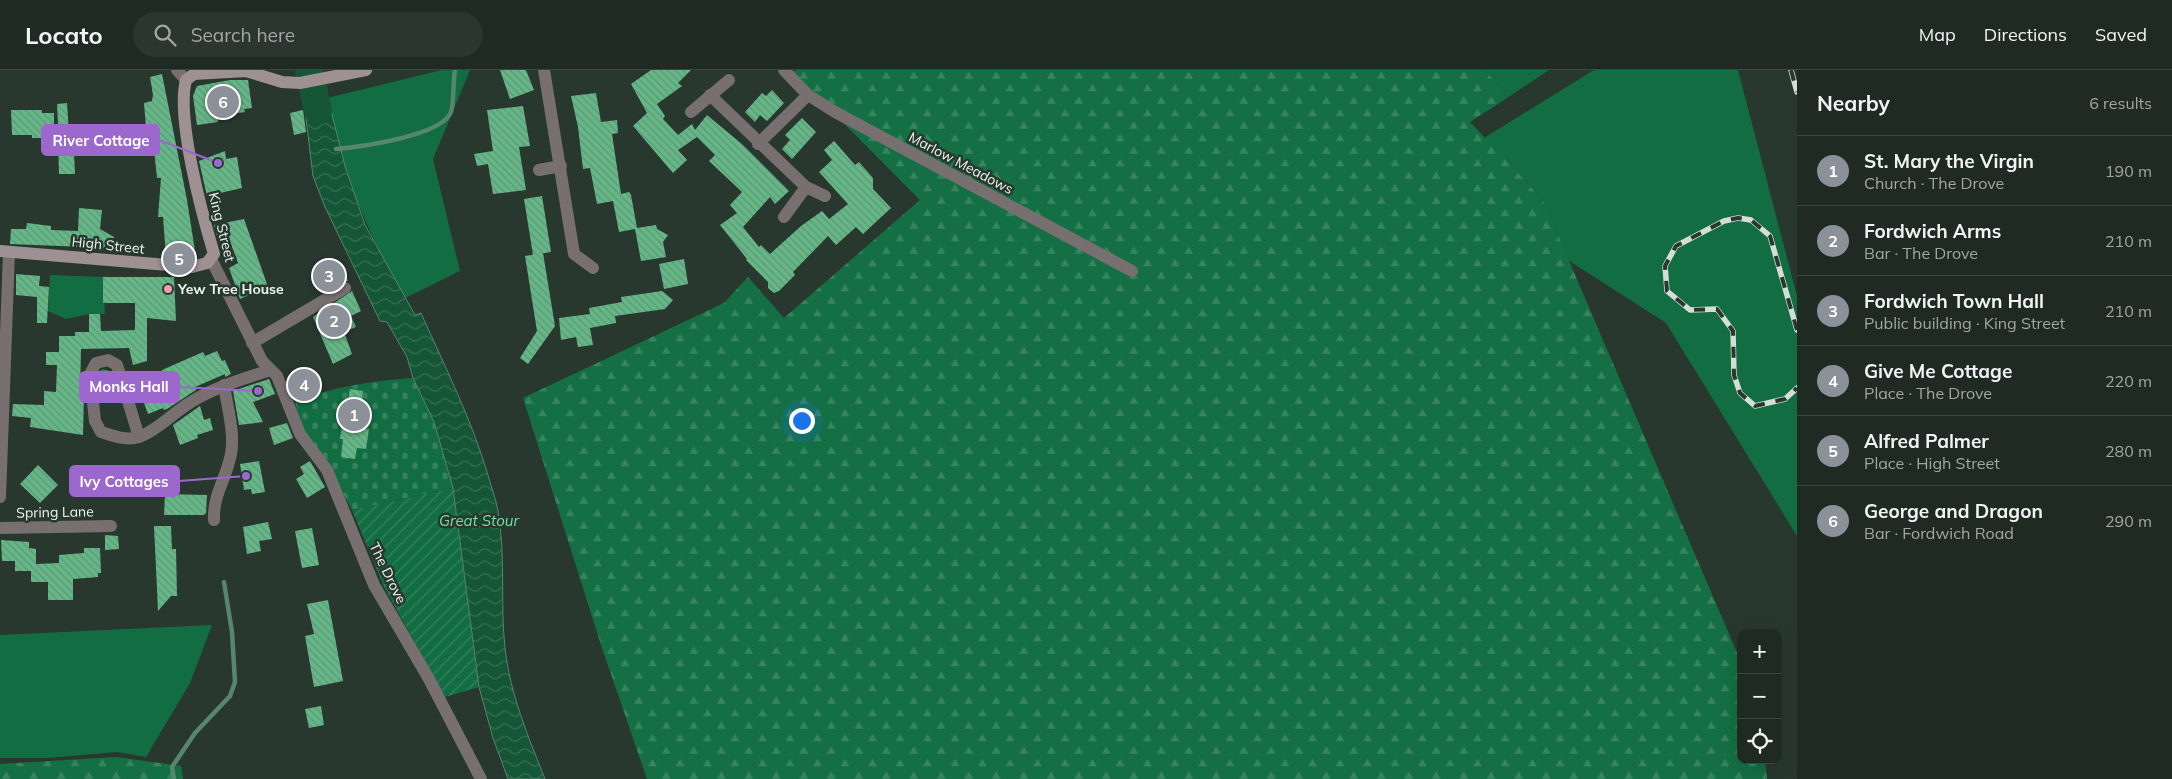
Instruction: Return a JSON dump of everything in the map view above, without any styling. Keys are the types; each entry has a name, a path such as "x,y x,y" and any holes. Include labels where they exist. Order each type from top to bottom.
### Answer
{"street":[{"path":"177,70 186,80 194,74 246,71 282,82 300,83 366,70"},
{"path":"544,70 574,254 593,268"},
{"name":"Marlow Meadows","path":"784,70 808,95 834,112 1132,271"},
{"name":"King Street","path":"186,80 183,92 187,131 201,212 214,254 211,259 262,361 274,373"},
{"path":"691,112 728,80"},
{"path":"710,95 758,144 806,187 825,196"},
{"path":"758,144 808,95"},
{"path":"539,170 561,166"},
{"path":"784,217 806,187"},
{"name":"High Street","path":"4,252 192,267 207,263 211,259"},
{"name":"Spring Lane","path":"0,497 4,252"},
{"path":"252,342 345,288"},
{"path":"139,437 117,365 108,360 96,364 90,374 95,421 102,432 121,439 139,437 190,402 224,385 274,373"},
{"name":"The Drove","path":"274,373 300,434 327,470 374,585 429,679 481,779"},
{"path":"214,520 213,503 222,484 232,448 224,385"},
{"name":"Spring Lane","path":"0,528 111,526"}],"green space":[{"path":"442,70 470,70 433,159 460,271 405,298 379,251 357,201 340,150 327,98"},
{"path":"796,70 1486,70 1507,98 1470,122 1543,200 1737,653 1737,764 1765,764 1767,779 647,779 601,645 523,398 724,303 748,277 784,318 920,200 793,72"},
{"path":"1486,70 1549,70 1507,98"},
{"path":"1594,70 1738,70 1797,296 1797,536 1666,323 1568,260 1543,200 1484,138"},
{"path":"50,275 103,277 105,314 89,314 66,319 48,311"},
{"path":"413,378 434,422 453,488 352,510 329,468 304,432 295,402 309,396 353,385"},
{"path":"453,488 479,687 445,697 384,587 352,510"},
{"path":"212,625 190,683 146,757 118,752 47,758 0,758 0,635"},
{"path":"116,757 181,766 183,779 0,779 0,764"}],"water":[{"name":"Great Stour","path":"321,82 325,87 345,166 365,225 415,315 421,313 457,393 481,454 498,511 507,665 520,715 545,779 508,779 493,738 479,687 453,488 434,422 413,378 407,357 387,322 380,321 325,207 313,176 303,94 306,85"},
{"path":"102,370 108,371 111,375 106,399 101,392 98,380 98,374"}],"building":[{"path":"500,70 526,70 534,90 510,99"},
{"path":"651,70 691,70 678,83 682,86 657,104 665,116 663,119 678,135 692,124 695,130 707,115 743,145 789,191 775,204 770,197 743,227 759,247 761,245 770,254 801,226 822,211 829,219 848,204 819,172 832,160 824,150 834,141 855,165 859,162 873,178 873,189 891,208 863,234 856,227 836,245 828,236 793,272 795,275 779,291 774,293 768,288 768,282 746,260 720,225 737,213 730,205 742,192 709,161 715,155 697,137 678,150 687,160 673,173 633,126 647,113 631,84"},
{"path":"162,74 187,200 196,257 192,258 166,257 163,217 158,217 161,178 157,178 153,140 140,142 137,128 146,127 144,103 152,101 153,95 150,77"},
{"path":"230,80 248,80 252,108 244,109 245,112 217,116 218,122 197,125 193,96 197,86"},
{"path":"772,90 784,103 767,121 760,115 755,122 745,112 762,93 766,96"},
{"path":"596,93 601,122 617,120 618,133 612,134 621,194 629,192 631,195 637,228 656,225 657,229 668,235 663,242 666,257 641,261 635,229 619,232 613,201 597,204 590,168 583,169 578,127 571,96"},
{"path":"67,103 69,133 73,133 75,174 59,174 58,138 32,138 32,135 12,135 11,110 42,110 42,113 54,113 54,124 58,124 57,104"},
{"path":"523,106 530,146 519,147 526,190 493,194 488,164 477,166 474,154 493,151 487,110"},
{"path":"303,110 306,132 294,135 290,113"},
{"path":"802,118 816,132 792,159 782,149 790,140 785,135"},
{"path":"225,151 226,159 237,157 242,188 207,196 199,161"},
{"path":"542,196 551,252 533,255 524,199"},
{"path":"79,208 102,210 100,229 114,237 110,248 10,244 11,229 26,229 27,223 51,226 51,230 78,231"},
{"path":"244,219 268,287 240,299 229,268 238,263 228,236 218,239 214,225"},
{"path":"543,253 555,326 528,364 520,358 537,331 525,256"},
{"path":"684,259 688,284 664,289 659,264"},
{"path":"334,262 338,267 341,265 348,281 341,281 324,291 313,275"},
{"path":"16,274 40,276 39,286 49,287 47,323 37,323 37,297 16,295"},
{"path":"103,277 174,277 176,321 147,318 147,361 133,365 129,348 81,349 80,393 84,393 83,435 30,427 31,418 12,416 13,404 44,405 44,391 56,392 57,365 46,365 46,352 59,352 59,336 75,336 75,332 89,332 89,314 100,314 101,331 135,330 135,303 103,303"},
{"path":"352,291 361,311 351,316 356,327 344,332 352,354 333,364 313,317"},
{"path":"662,291 673,300 665,309 615,316 616,323 590,328 593,345 578,347 576,337 561,340 559,318 590,314 589,308 622,302 621,297"},
{"path":"217,351 222,361 225,360 231,374 225,377 225,374 195,387 196,390 167,409 164,410 163,408 148,414 143,400 156,394 155,389 168,383 162,370 203,352 205,356"},
{"path":"301,367 307,379 315,376 321,392 303,398 291,372"},
{"path":"269,379 275,394 253,402 263,422 239,425 233,391"},
{"path":"350,389 363,391 362,402 368,403 364,428 369,429 366,449 357,448 355,459 341,457 343,439 340,439 346,400 348,400"},
{"path":"200,406 204,420 210,418 213,430 197,435 198,438 180,445 173,425"},
{"path":"287,423 293,438 274,445 269,428"},
{"path":"259,461 265,492 252,494 251,489 244,490 240,464"},
{"path":"310,461 325,487 307,498 296,479 304,474 300,467"},
{"path":"38,465 58,485 40,503 20,484"},
{"path":"165,494 207,495 206,513 204,515 164,515"},
{"path":"268,522 272,539 259,541 261,551 247,554 243,527"},
{"path":"154,526 171,526 172,549 176,549 177,596 171,596 158,611"},
{"path":"312,528 319,565 302,568 295,531"},
{"path":"105,535 118,536 119,549 105,550"},
{"path":"1,540 29,542 29,548 36,549 36,564 59,563 59,555 84,553 84,548 100,548 101,573 98,573 98,577 73,579 73,600 48,600 48,582 31,582 31,571 15,571 15,561 2,561"},
{"path":"328,600 343,681 314,687 305,636 314,634 307,604"},
{"path":"321,706 324,725 309,728 305,709"}],"waterway":[{"name":"Great Stour","path":"309,70 318,111"},
{"name":"Great Stour","path":"336,149 399,139 432,128 444,120 451,112 455,70"},
{"path":"174,779 172,767 195,733 230,696 235,682 232,632 224,582"}],"railway":[{"path":"1791,70 1797,92"},
{"path":"1797,330 1770,236 1751,220 1738,218 1724,221 1676,246 1665,266 1667,291 1690,310 1717,309 1733,331 1734,375 1740,393 1755,406 1785,399 1797,388"}],"place":[{"name":"George and Dragon","path":"223,102"},
{"name":"River Cottage","path":"218,163"},
{"name":"Alfred Palmer","path":"179,259"},
{"name":"Fordwich Town Hall","path":"329,276"},
{"name":"Yew Tree House","path":"168,289"},
{"name":"Fordwich Arms","path":"334,321"},
{"name":"Give Me Cottage","path":"304,385"},
{"name":"Monks Hall","path":"258,391"},
{"name":"St. Mary the Virgin","path":"354,415"},
{"name":"Ivy Cottages","path":"246,476"}]}
